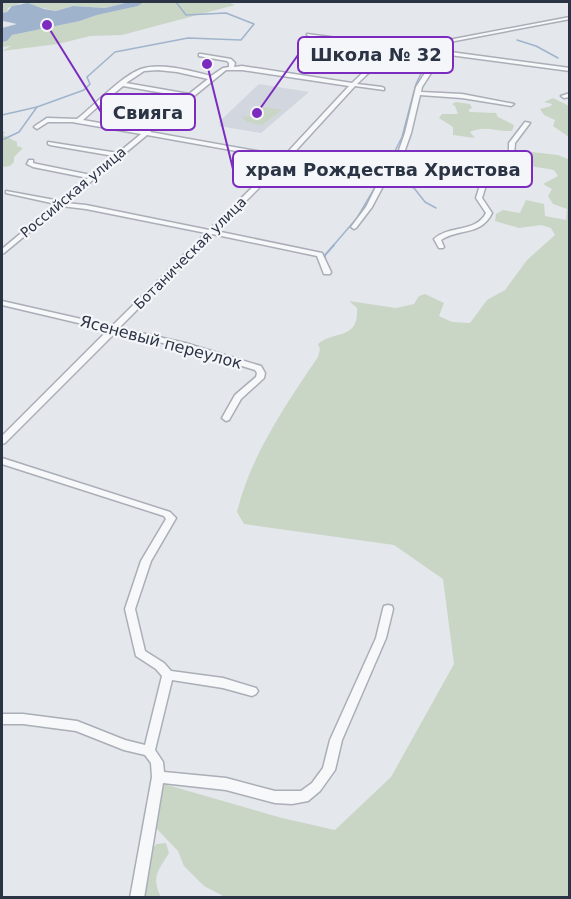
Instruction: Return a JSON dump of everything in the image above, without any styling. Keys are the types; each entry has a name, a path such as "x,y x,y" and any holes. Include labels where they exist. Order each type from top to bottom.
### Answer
{"street":[{"path":"421,51 438,43 473,35 570,18"},
{"path":"309,35 570,70"},
{"path":"354,227 396,164 408,133 418,93 432,58 421,51"},
{"name":"Ботаническая улица","path":"2,441 285,158 375,64 421,51"},
{"path":"201,55 229,60 232,63 231,68 382,89"},
{"name":"Российская улица","path":"2,252 189,96 212,78 231,68"},
{"path":"77,122 130,77 148,69 212,78"},
{"path":"123,84 189,96"},
{"path":"418,93 462,96 511,104"},
{"path":"103,102 170,113"},
{"path":"36,127 47,120 77,122 344,168 392,170 472,163 512,155 512,143 526,123"},
{"path":"50,143 118,155"},
{"path":"31,162 30,164 34,166 92,177"},
{"path":"441,247 437,239 450,232 477,228 488,217 489,213 479,198 484,182 472,163"},
{"path":"8,192 320,254 327,272"},
{"name":"Ясеневый переулок","path":"2,303 114,329 258,368 261,373 260,378 238,397 226,418"},
{"path":"2,461 167,513 171,518 146,561 130,609 140,653 160,666 168,675 223,683 252,691"},
{"path":"158,777 226,784 275,797 304,796 316,787 329,770 336,740 381,638 387,609"},
{"path":"149,751 168,675"},
{"path":"2,719 77,726 124,745 149,751 157,762 158,777 137,897"}],"shaded area":[{"path":"259,84 309,92 261,133 219,126 221,123 218,123"}],"green space":[{"path":"2,2 129,2 105,8 73,6 56,11 21,3 2,13"},
{"path":"144,2 228,2 235,5 122,35 90,36 58,44 2,51 11,46 2,47 2,42 7,41 12,35 80,21 138,6"},
{"path":"553,98 569,106 569,137 553,126 555,120 544,115 540,109 551,106 552,104 544,102"},
{"path":"456,102 470,104 472,108 468,110 470,112 496,113 498,117 514,125 512,131 475,130 470,132 475,138 453,135 453,127 439,118 442,114 458,114 452,104"},
{"path":"264,107 282,110 262,125 247,122 241,116 253,117"},
{"path":"2,131 5,132 3,135 23,148 14,157 14,162 10,166 2,167"},
{"path":"532,152 558,155 570,160 569,897 225,897 204,886 184,866 178,851 156,828 164,784 282,818 335,830 391,777 454,664 443,579 394,545 244,524 237,512 251,471 270,431 318,357 320,349 318,344 354,326 357,308 349,301 396,308 414,304 419,296 425,294 444,303 439,316 452,322 470,323 487,300 505,290 527,260 555,235 551,228 541,225 519,228 495,221 496,214 503,210 520,213 526,200 544,204 545,216 566,220 567,209 553,204 548,196 552,189 543,184 558,176 554,170 530,166 524,158"},
{"path":"166,843 169,853 156,879 161,897 143,898 151,849 157,844"}],"water":[{"path":"129,2 144,2 138,6 80,21 12,35 7,41 2,42 2,28 17,24 3,21 2,13 7,12 12,6 28,3 56,11 73,6 105,8"}],"waterway":[{"path":"37,107 84,90 90,84 87,77 115,52 188,38 241,40 254,24 226,13 186,15 176,2"},
{"path":"320,38 327,38"},
{"path":"517,40 536,46 558,58"},
{"path":"386,47 406,52"},
{"path":"386,169 402,137 416,84 428,59 419,55"},
{"path":"2,115 37,107"},
{"path":"2,140 19,132 37,107"},
{"path":"387,181 414,188 425,202 436,208"},
{"path":"332,247 357,218 377,184"},
{"path":"325,263 325,255 334,245"}],"place":[{"name":"Свияга","path":"47,25"},
{"name":"храм Рождества Христова","path":"207,64"},
{"name":"Школа № 32","path":"257,113"}]}
